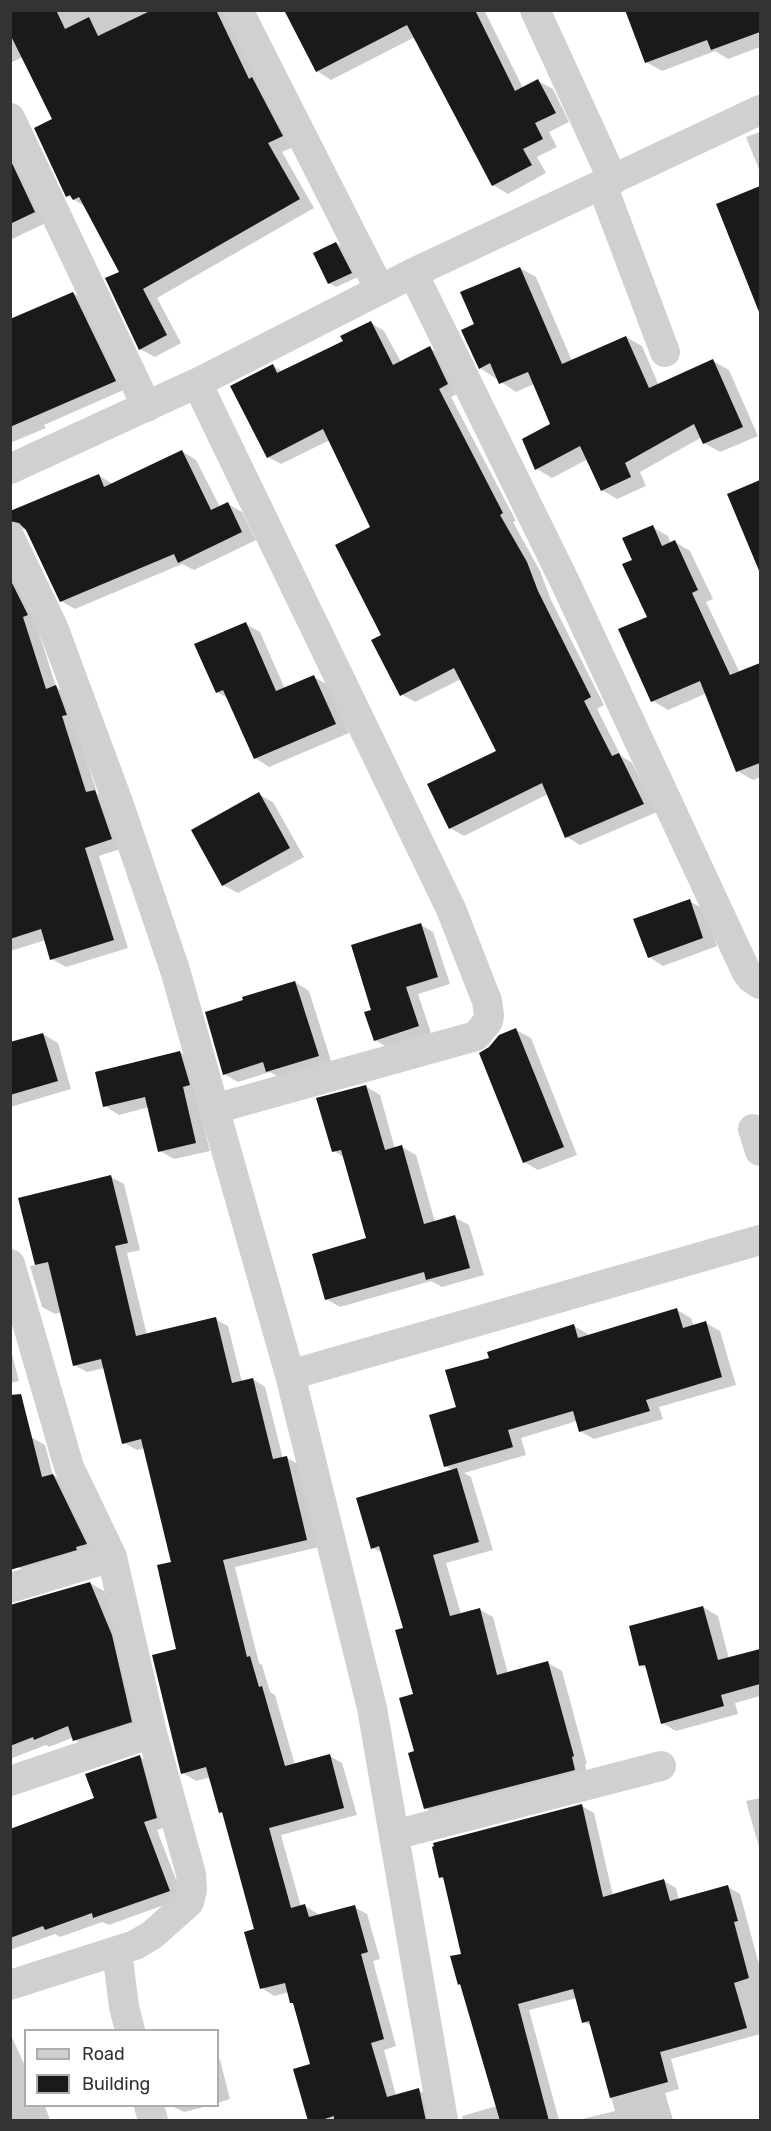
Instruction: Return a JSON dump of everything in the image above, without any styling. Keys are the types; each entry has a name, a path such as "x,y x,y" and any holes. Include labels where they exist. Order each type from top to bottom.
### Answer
{"street":[{"path":"237,10 380,290"},
{"path":"535,10 608,183 665,351"},
{"path":"10,469 197,383 413,273 760,110"},
{"path":"10,117 147,406"},
{"path":"413,273 566,584 746,971 760,984"},
{"path":"197,383 451,909 487,1001 489,1015 488,1021 476,1036 214,1109"},
{"path":"10,538 53,627 120,805 175,970 290,1375 372,1708 443,2121"},
{"path":"290,1375 760,1240"},
{"path":"10,1264 69,1467 112,1557 152,1733 191,1874 192,1890 189,1902 152,1935 135,1945 10,1985"},
{"path":"10,1588 112,1557"},
{"path":"10,1781 152,1733"},
{"path":"394,1835 661,1766"},
{"path":"117,1952 124,2007 130,2029"}],"building":[{"path":"10,10 56,10 65,29 89,17 98,36 152,10 216,10 249,79 252,77 283,136 268,143 300,199 143,289 167,335 139,350 105,278 119,272 79,197 73,200 70,195 66,197 34,128 52,119 10,34"},
{"path":"284,10 475,10 515,91 538,79 556,113 535,123 543,139 523,149 532,165 492,186 407,25 316,72"},
{"path":"625,10 760,10 760,32 711,50 707,40 645,63"},
{"path":"10,159 35,212 10,224"},
{"path":"760,186 760,311 759,312 716,204"},
{"path":"336,242 352,273 328,284 313,253"},
{"path":"520,267 562,364 626,336 649,388 713,359 743,427 703,444 694,424 625,463 631,477 601,491 580,446 535,470 522,439 550,424 528,372 499,384 490,363 479,369 461,330 474,324 460,292"},
{"path":"73,292 116,381 10,427 10,319"},
{"path":"371,321 393,365 430,346 448,384 439,389 503,513 500,515 527,562 538,591 591,697 584,701 612,756 619,753 644,804 565,838 542,783 449,829 427,784 496,751 454,668 400,696 371,640 381,635 335,545 370,527 323,429 267,458 230,386 273,364 277,373 343,341 340,336"},
{"path":"182,450 211,510 228,502 242,532 178,563 174,554 60,602 26,530 19,523 10,521 10,511 99,474 104,487"},
{"path":"760,480 760,573 727,494"},
{"path":"653,525 662,546 675,540 698,590 692,593 730,675 760,663 760,763 736,772 700,681 651,702 618,629 647,617 622,564 632,560 622,538"},
{"path":"10,579 28,615 23,617 46,689 56,685 67,715 62,716 86,792 95,790 112,839 85,848 114,940 50,960 41,929 10,939"},
{"path":"246,622 276,691 314,675 336,724 254,759 223,690 216,693 194,644"},
{"path":"259,792 290,848 222,886 191,830"},
{"path":"690,899 703,938 648,958 633,919"},
{"path":"421,923 438,977 406,987 419,1026 374,1041 364,1012 371,1010 351,945"},
{"path":"295,981 319,1056 266,1072 263,1062 223,1075 205,1012 243,1000 242,997"},
{"path":"516,1028 564,1147 523,1163 479,1053 489,1047 499,1035"},
{"path":"43,1033 58,1081 10,1095 10,1042"},
{"path":"180,1051 190,1085 183,1087 196,1143 158,1152 145,1097 103,1107 95,1072"},
{"path":"366,1085 385,1150 402,1145 424,1224 455,1215 470,1268 426,1280 424,1272 325,1300 312,1254 366,1238 341,1150 332,1152 316,1098"},
{"path":"111,1175 128,1243 115,1246 136,1336 216,1317 232,1383 253,1378 273,1459 287,1456 307,1540 223,1560 247,1657 250,1656 259,1687 262,1686 285,1766 330,1754 344,1808 269,1828 291,1908 305,1904 309,1917 355,1905 368,1952 361,1954 384,2039 371,2043 387,2097 419,2088 426,2121 334,2121 334,2116 318,2121 308,2121 293,2069 310,2064 293,2003 290,2003 285,1983 260,1989 244,1932 254,1929 222,1812 219,1813 206,1767 181,1774 152,1655 176,1649 157,1565 171,1562 141,1439 122,1444 101,1359 73,1366 48,1262 35,1265 18,1198"},
{"path":"677,1308 683,1328 706,1321 722,1377 646,1400 650,1411 579,1432 573,1411 508,1430 513,1447 444,1467 429,1415 456,1407 445,1370 489,1358 487,1352 574,1324 578,1338"},
{"path":"21,1394 42,1477 53,1474 87,1544 76,1547 77,1550 10,1570 10,1395"},
{"path":"457,1468 479,1542 433,1555 450,1616 480,1608 497,1675 548,1661 574,1756 572,1757 575,1770 424,1809 408,1753 414,1751 399,1698 413,1694 395,1630 403,1628 379,1546 371,1549 356,1498"},
{"path":"90,1582 112,1635 132,1722 73,1741 68,1726 34,1740 33,1737 10,1746 10,1605"},
{"path":"703,1606 718,1660 760,1649 760,1684 721,1695 724,1706 661,1724 645,1665 639,1666 629,1626"},
{"path":"140,1755 157,1818 144,1822 170,1891 93,1918 92,1913 45,1930 43,1926 10,1938 10,1829 94,1798 85,1774"},
{"path":"582,1804 603,1897 664,1879 670,1901 728,1885 738,1921 734,1922 749,1978 734,1983 747,2028 660,2052 668,2082 610,2098 589,2021 582,2023 573,1989 518,2004 549,2121 500,2121 450,1956 461,1954 443,1877 439,1878 433,1843"}]}
